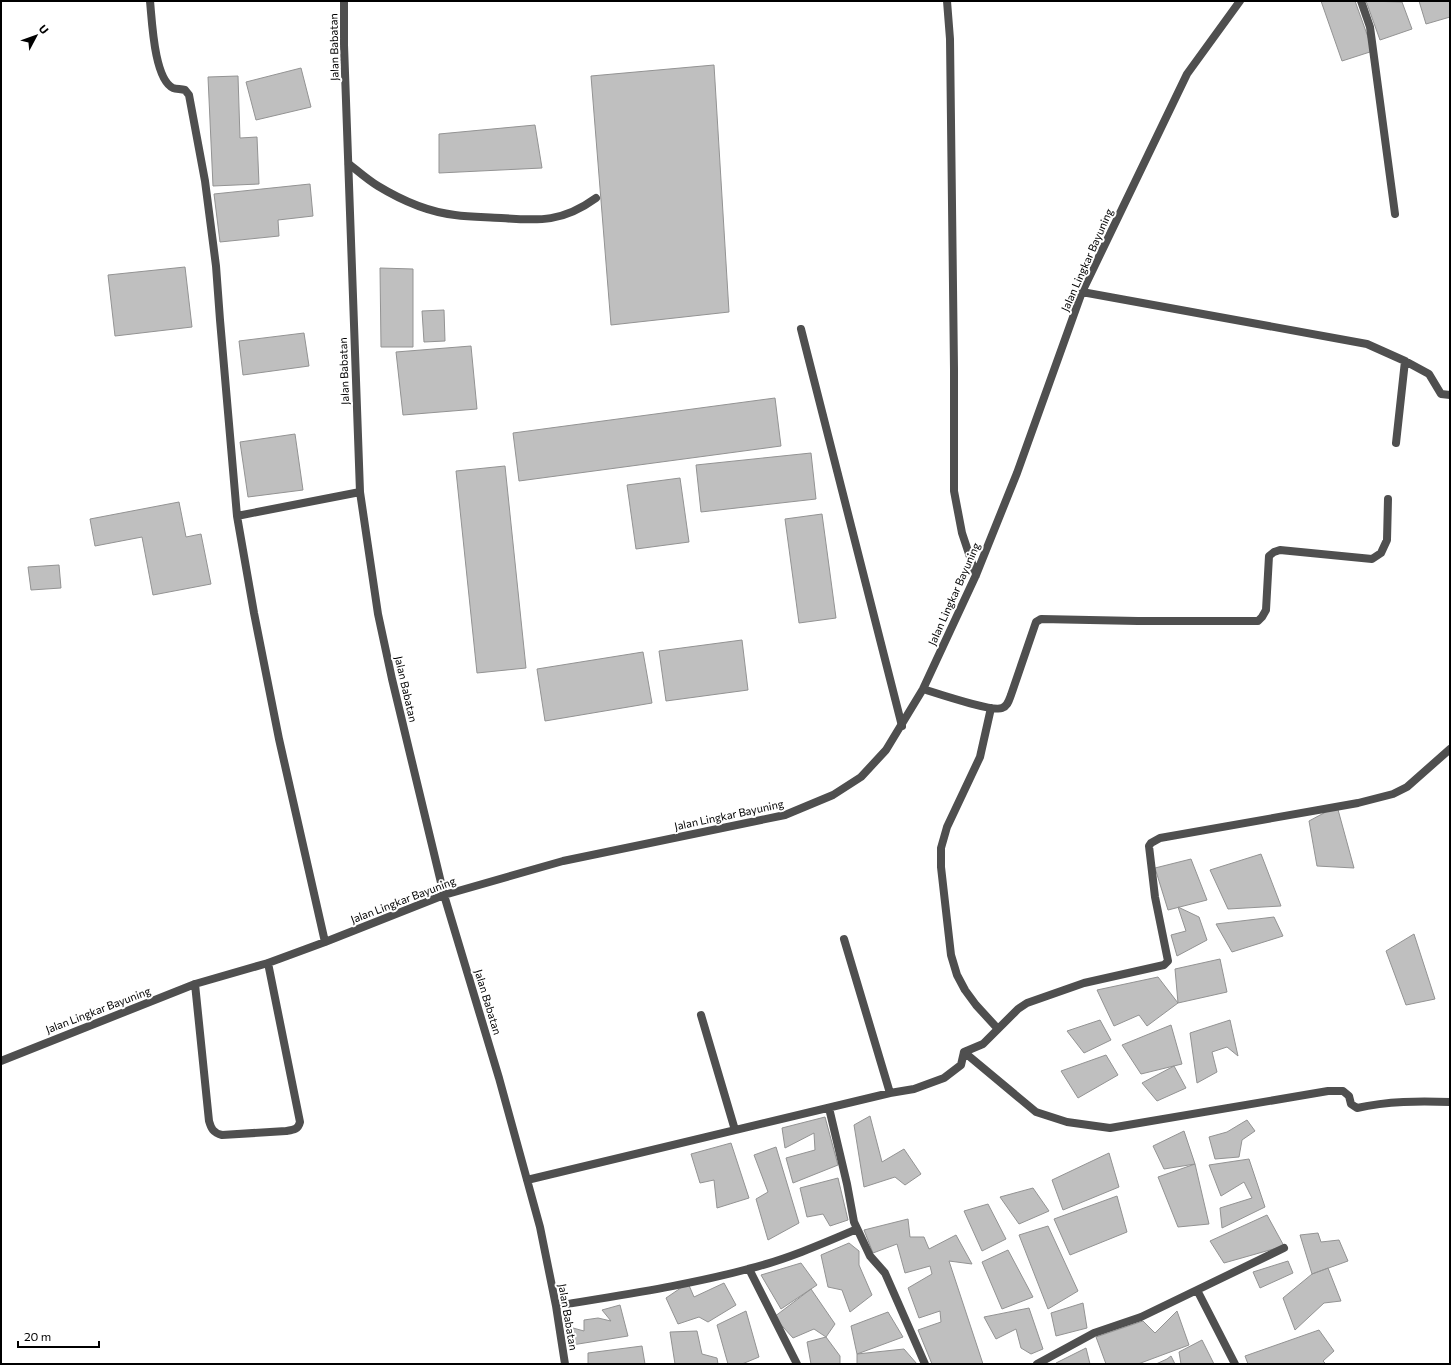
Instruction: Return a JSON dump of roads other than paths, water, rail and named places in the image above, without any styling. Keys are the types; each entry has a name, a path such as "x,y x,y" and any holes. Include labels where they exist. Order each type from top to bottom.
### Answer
{"street":[{"path":"150,1 158,64 163,77 169,84 173,88 185,90 189,95 205,180 216,266 237,516 254,613 279,739 325,942"},
{"name":"Jalan Babatan","path":"344,1 344,45 360,492 378,614 392,679 444,895 499,1078 540,1227 556,1306 565,1364"},
{"path":"947,1 950,39 954,329 954,491 962,533 976,575"},
{"name":"Jalan Lingkar Bayuning","path":"1,1060 195,984 268,962 325,942 444,895 563,861 785,815 833,795 861,777 886,750 923,690 976,575 1020,466 1082,292 1187,74 1240,1"},
{"path":"1361,1 1370,27 1395,214"},
{"path":"349,164 377,186 389,192 427,208 455,215 534,220 573,213 596,198"},
{"path":"1082,292 1366,344 1405,361 1429,374 1441,394 1450,395"},
{"path":"801,329 902,726"},
{"path":"1396,443 1405,361"},
{"path":"237,516 360,492"},
{"path":"923,690 991,708 1004,708 1007,704 1036,622 1041,619 1258,621 1266,610 1269,556 1280,550 1372,560 1381,553 1387,540 1388,499"},
{"path":"991,708 980,758 947,826 941,848 941,867 951,955 957,975 965,990 976,1005 998,1029"},
{"path":"964,1052 983,1044 1018,1009 1033,1001 1084,983 1164,965 1168,961 1156,904 1149,846 1153,842 1160,838 1358,803 1393,794 1407,787 1450,749"},
{"path":"844,939 890,1093"},
{"path":"195,984 209,1121 211,1128 214,1132 222,1135 296,1129 300,1122 268,962"},
{"path":"701,1015 735,1130"},
{"path":"527,1180 890,1093 914,1089 944,1078 961,1065 964,1052"},
{"path":"964,1052 1036,1112 1067,1122 1110,1128 1328,1091 1343,1091 1349,1096 1351,1104 1357,1108 1375,1104 1416,1100 1450,1102"},
{"path":"830,1108 854,1222 870,1256 885,1273 925,1364"},
{"path":"556,1306 667,1287 749,1269 815,1246 857,1229"},
{"path":"1037,1364 1094,1333 1141,1317 1284,1248"},
{"path":"749,1269 797,1364"},
{"path":"1197,1290 1235,1364"}]}
